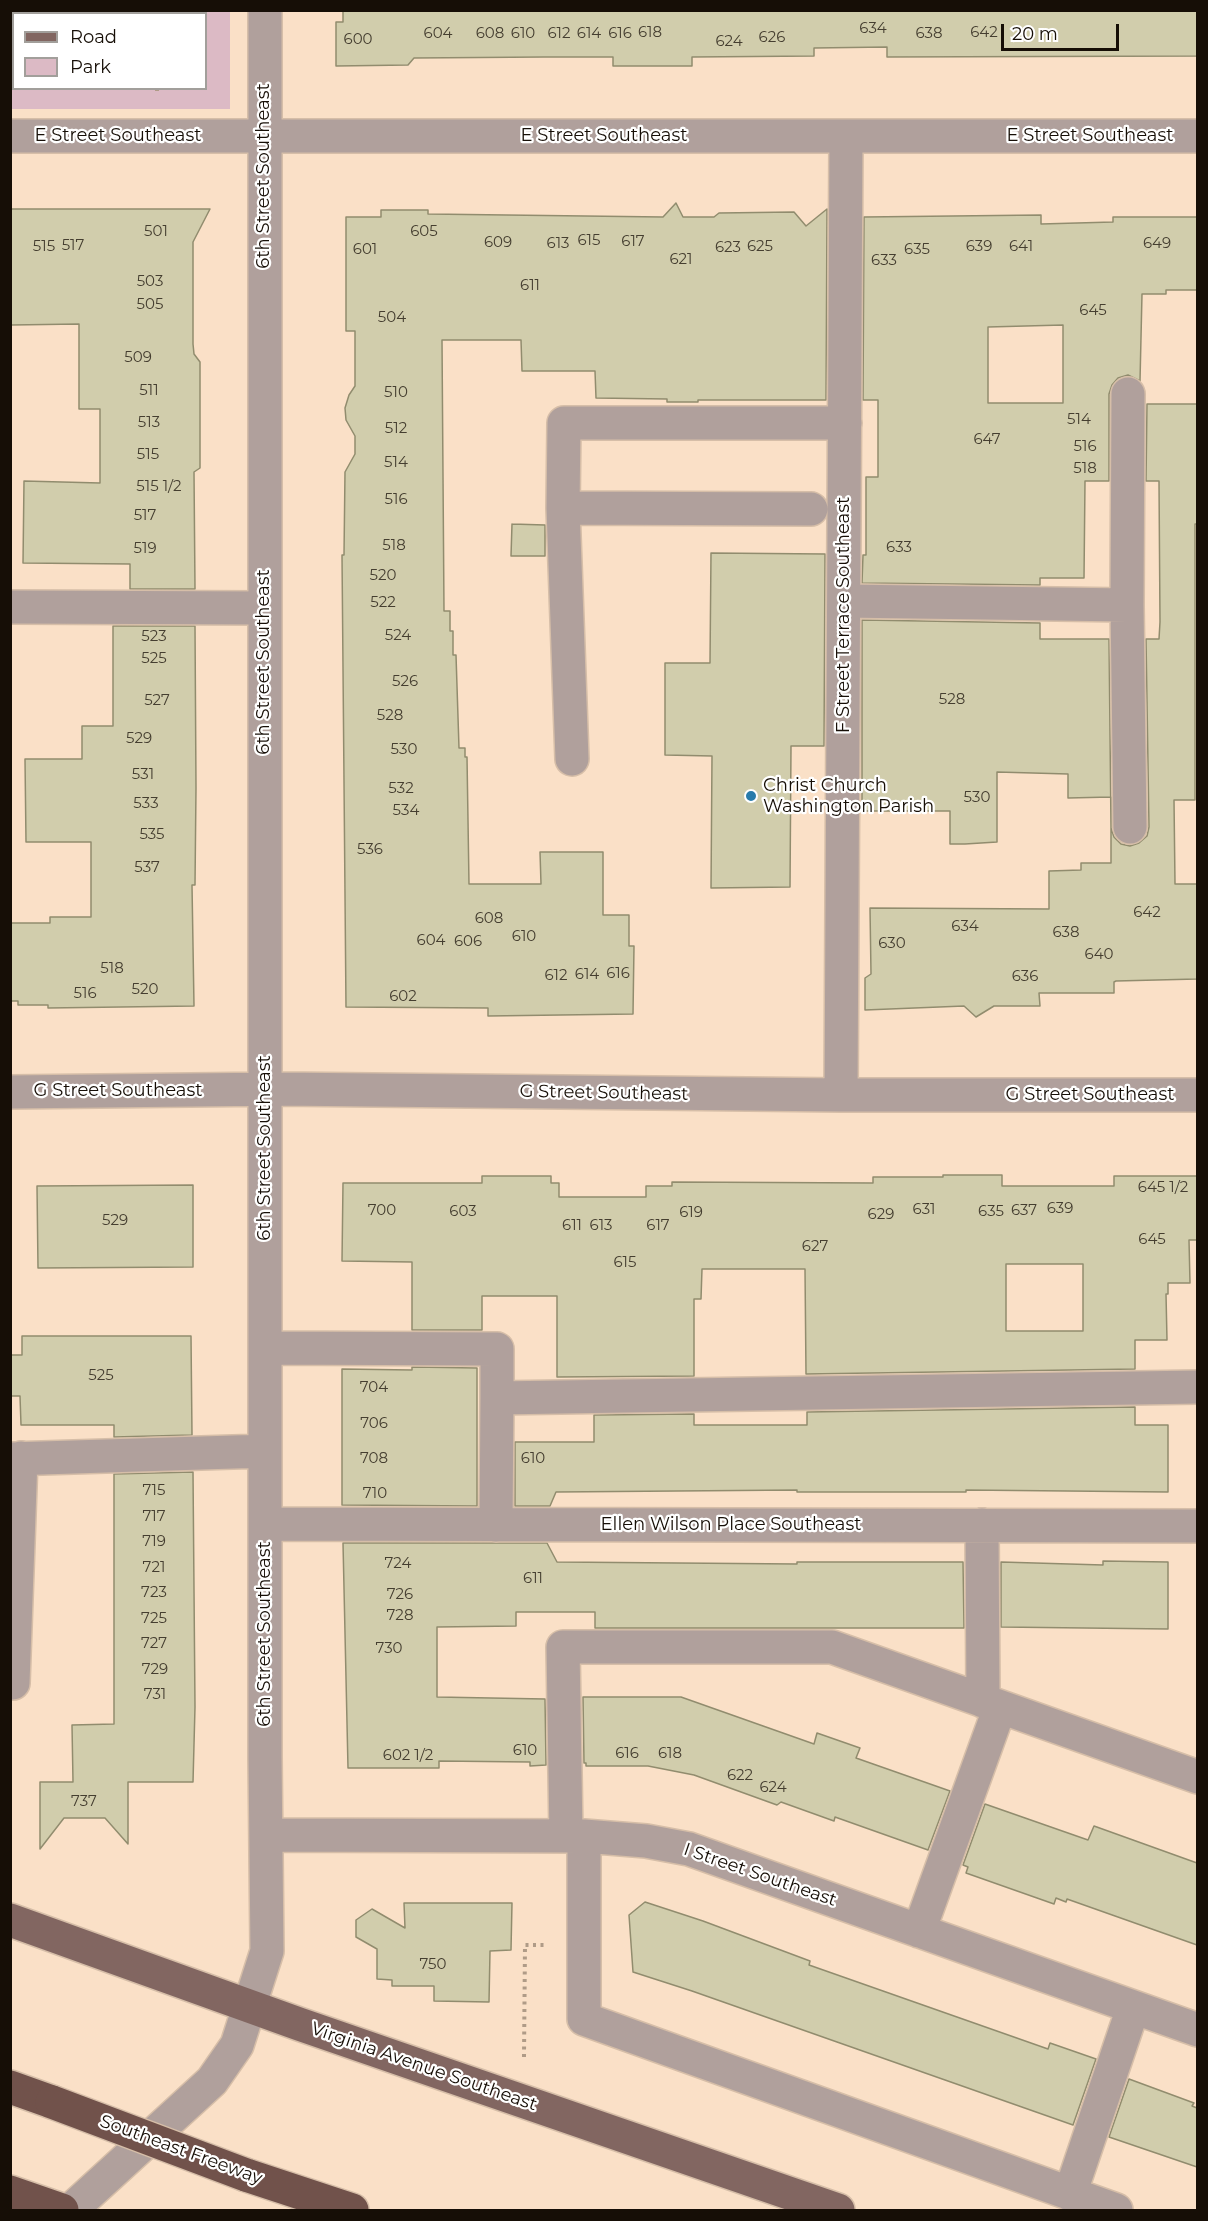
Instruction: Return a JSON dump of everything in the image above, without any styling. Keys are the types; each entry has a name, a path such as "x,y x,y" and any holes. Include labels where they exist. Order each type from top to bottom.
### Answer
{"highway":[{"name":"Southeast Freeway","path":"10,2087 246,2175 352,2211"},
{"path":"10,2192 62,2211"}],"main road":[{"name":"Virginia Avenue Southeast","path":"10,1920 249,2006 838,2211"}],"street":[{"name":"6th Street Southeast","path":"71,2211 212,2081 237,2045 267,1951 264,1089 265,10"},
{"name":"E Street Southeast","path":"10,135 1197,136"},
{"name":"F Street Terrace Southeast","path":"841,1095 846,135"},
{"path":"1128,394 1127,604 1130,826"},
{"path":"572,759 563,508 564,423 845,423"},
{"path":"563,508 811,509"},
{"path":"844,601 1127,604"},
{"path":"10,607 264,608"},
{"name":"G Street Southeast","path":"10,1092 264,1089 841,1095 1197,1095"},
{"path":"265,1348 497,1349 496,1525"},
{"path":"497,1398 1197,1387"},
{"path":"10,1683 14,1683 16,1458 265,1451"},
{"name":"Ellen Wilson Place Southeast","path":"265,1524 1197,1526"},
{"path":"919,1931 992,1704 982,1525"},
{"path":"1116,2211 584,2019 563,1647 832,1647 1197,1778"},
{"name":"I Street Southeast","path":"266,1835 575,1836 646,1841 689,1849 1197,2030"},
{"path":"1070,2194 1133,2008"}],"path":[{"path":"524,2057 525,1945 557,1945"}],"green space":[{"path":"11,10 230,11 230,109 11,109"}],"building":[{"path":"343,10 1197,10 1197,56 887,57 887,47 814,48 814,56 692,57 692,66 613,66 613,57 544,57 414,58 408,65 336,66 336,22 343,22"},
{"path":"676,203 683,217 714,217 719,213 794,212 806,226 827,209 826,400 667,402 667,399 596,398 595,371 522,371 521,340 442,340 444,611 450,611 453,655 456,655 459,748 465,748 465,757 467,757 469,884 541,884 540,852 603,852 603,915 629,915 629,946 634,946 633,1014 488,1016 488,1008 346,1007 342,555 344,555 345,472 355,454 355,436 346,420 345,408 355,386 355,331 346,331 346,217 381,217 381,210 428,210 428,214 663,217"},
{"path":"10,209 210,209 193,242 193,344 194,354 200,362 200,468 194,472 195,589 130,589 130,564 23,563 24,481 100,483 100,409 79,409 79,324 11,325"},
{"path":"1041,215 1041,224 1113,222 1113,217 1197,217 1197,290 1166,290 1166,294 1142,294 1140,381 1128,375 1118,378 1109,394 1109,481 1085,481 1084,578 1040,578 1040,585 862,583 863,555 866,555 866,477 878,477 878,400 863,400 864,217","holes":["1063,325 1063,403 988,403 988,327"]},
{"path":"1147,404 1197,404 1195,800 1174,800 1175,884 1197,884 1197,979 1116,981 1114,982 1114,993 1039,993 1040,1006 994,1006 976,1017 964,1006 865,1010 865,978 871,974 870,908 1049,909 1049,871 1081,870 1081,863 1111,863 1111,828 1114,837 1121,844 1130,846 1139,843 1147,836 1149,827 1146,639 1159,639 1160,622 1159,481 1146,481"},
{"path":"512,524 545,525 545,556 511,556"},
{"path":"711,553 825,554 824,746 791,746 790,887 711,888 712,756 665,755 665,663 710,663"},
{"path":"862,620 1040,623 1040,639 1109,639 1111,797 1068,798 1068,774 997,772 997,842 965,844 950,844 950,811 862,811"},
{"path":"113,626 195,626 195,885 192,885 194,1006 48,1008 48,1005 18,1005 18,1001 10,1001 10,923 50,923 50,917 91,917 91,842 26,842 25,759 82,759 82,726 113,726"},
{"path":"943,1175 1002,1175 1002,1186 1114,1186 1114,1176 1197,1176 1197,1240 1189,1240 1190,1283 1168,1283 1168,1294 1166,1294 1167,1340 1135,1340 1135,1369 806,1374 805,1269 702,1269 701,1299 694,1299 694,1376 557,1377 557,1296 482,1296 482,1330 412,1330 412,1262 342,1261 343,1183 482,1183 482,1176 551,1176 551,1183 559,1183 559,1197 646,1197 646,1186 672,1186 672,1182 873,1183 873,1177 943,1177","holes":["1006,1264 1083,1264 1083,1331 1006,1331"]},
{"path":"193,1185 193,1267 38,1268 37,1186"},
{"path":"22,1336 191,1336 192,1435 114,1437 114,1425 21,1425 20,1396 10,1396 10,1355 22,1355"},
{"path":"412,1367 477,1368 477,1506 342,1505 342,1369 412,1370"},
{"path":"1135,1407 1135,1425 1168,1425 1168,1492 966,1490 966,1492 797,1492 797,1490 556,1492 550,1506 515,1506 515,1442 594,1442 594,1415 694,1414 694,1425 807,1425 807,1412"},
{"path":"193,1472 195,1707 193,1782 128,1782 128,1844 105,1818 64,1818 40,1849 40,1782 73,1782 72,1725 114,1724 114,1474"},
{"path":"343,1543 547,1543 557,1562 797,1564 797,1562 963,1562 964,1628 595,1628 595,1612 516,1612 516,1626 437,1627 437,1697 545,1699 546,1765 530,1766 530,1762 439,1761 439,1768 348,1768"},
{"path":"1103,1561 1168,1562 1168,1629 1001,1627 1001,1562 1103,1565"},
{"path":"583,1697 681,1697 814,1744 817,1733 860,1748 856,1758 950,1791 928,1850 835,1817 834,1821 781,1802 777,1805 694,1775 648,1766 586,1766 584,1763"},
{"path":"985,1804 1088,1840 1094,1826 1197,1863 1197,1945 1067,1899 1066,1902 1056,1898 1054,1904 966,1873 968,1867 963,1865"},
{"path":"645,1902 810,1961 809,1965 1048,2049 1050,2043 1096,2059 1073,2125 633,1972 629,1915"},
{"path":"404,1903 512,1903 511,1950 490,1951 489,2002 434,2001 434,1986 392,1986 392,1980 377,1979 377,1949 356,1937 356,1920 372,1909 405,1928"},
{"path":"1129,2079 1194,2103 1192,2106 1197,2108 1197,2167 1109,2137"}],"place":[{"name":"Christ Church Washington Parish","path":"751,796"}]}
